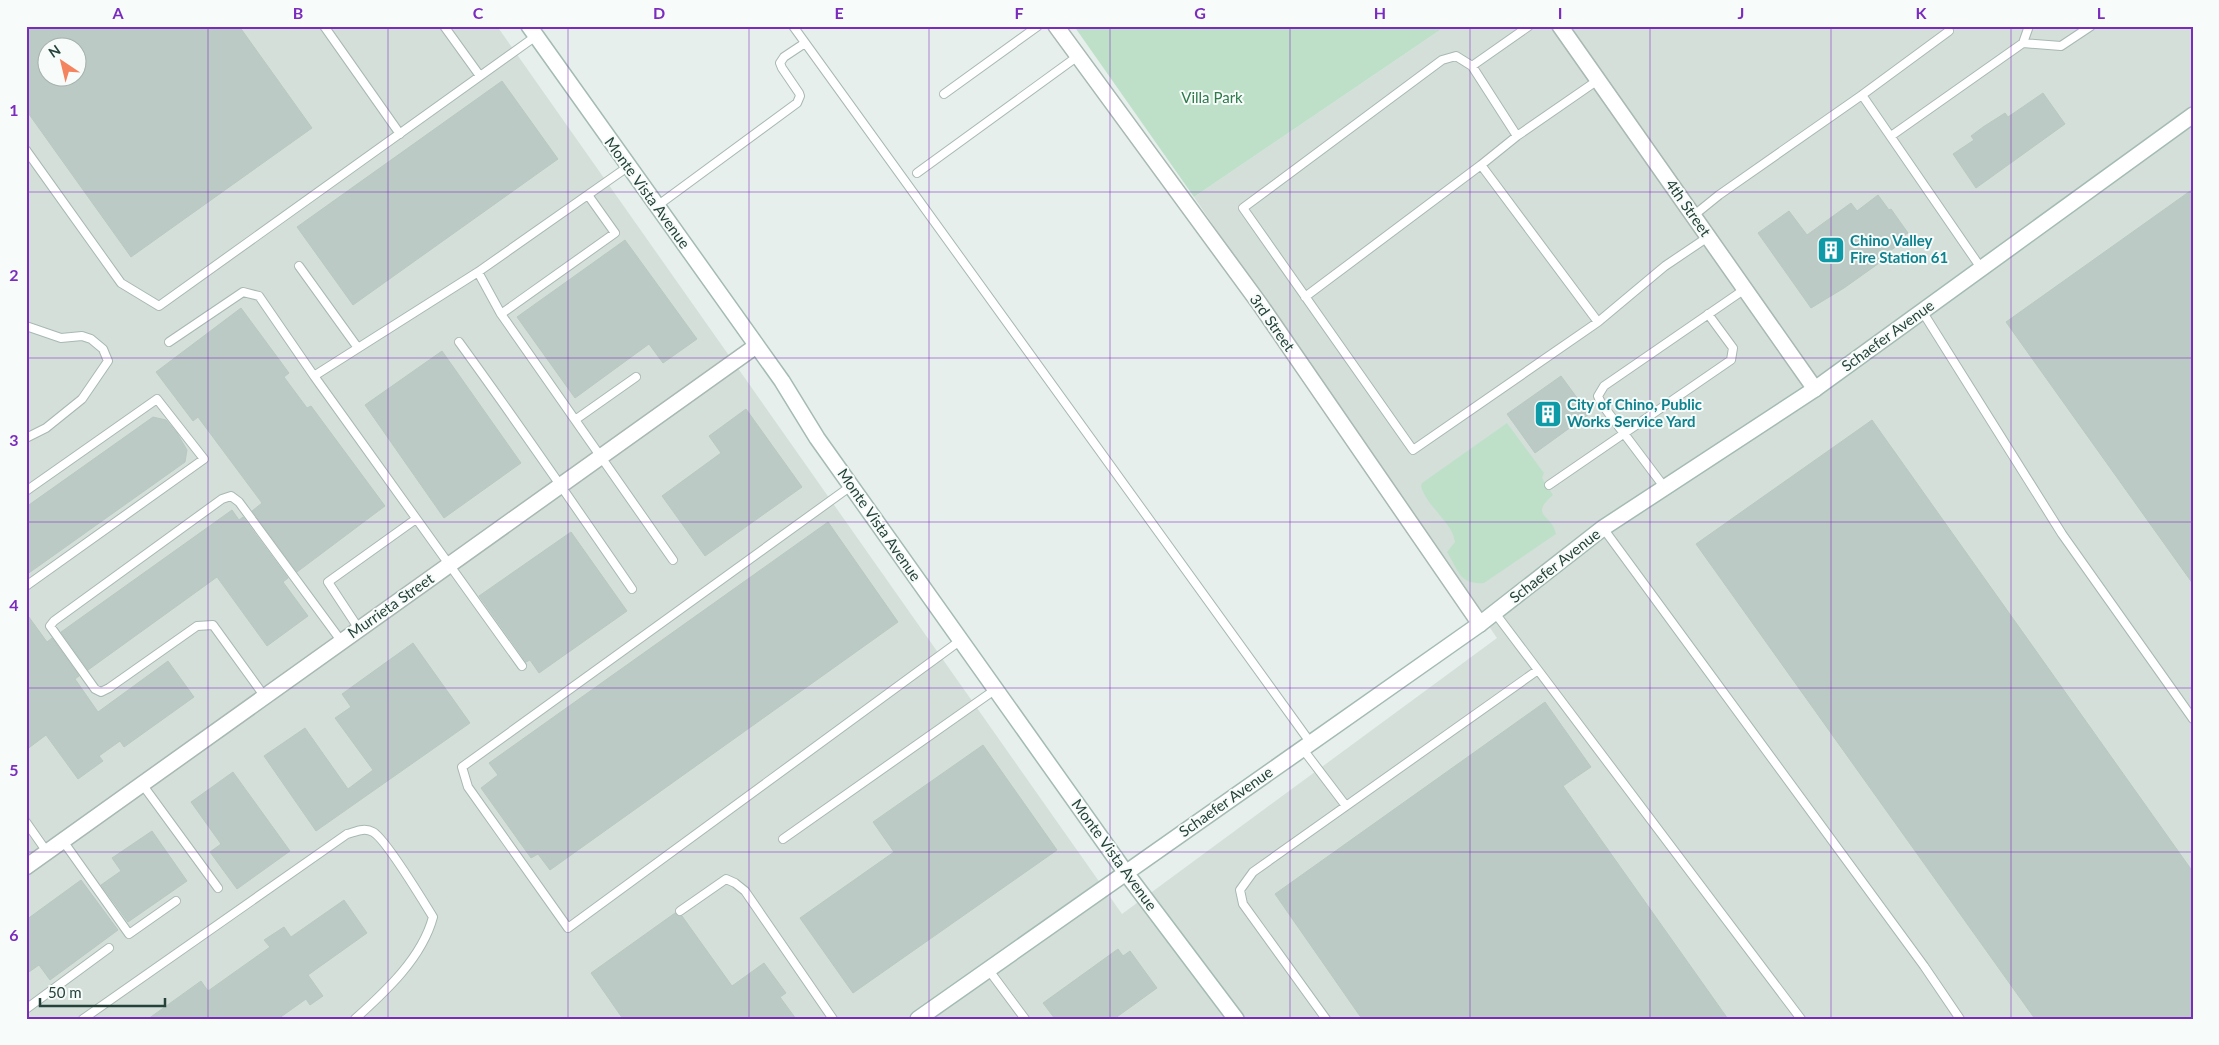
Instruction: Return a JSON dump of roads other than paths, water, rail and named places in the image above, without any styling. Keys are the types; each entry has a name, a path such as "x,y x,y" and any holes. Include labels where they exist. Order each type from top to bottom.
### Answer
{"street":[{"name":"3rd Street","path":"1056,26 1259,303 1480,624"},
{"name":"4th Street","path":"1560,26 1815,389"},
{"name":"Monte Vista Avenue","path":"532,31 756,346 851,486 1126,873 1236,1019"},
{"name":"Schaefer Avenue","path":"918,1019 1480,624 1604,528 1815,389 2193,115"},
{"name":"Murrieta Street","path":"26,867 756,346"}],"lane":[{"path":"324,26 400,134"},
{"path":"444,26 480,76"},
{"path":"793,26 1306,745 1346,806"},
{"path":"944,94 1038,26"},
{"path":"1472,66 1529,26"},
{"path":"1890,136 2023,44 2029,26"},
{"path":"2023,44 2061,46 2091,26"},
{"path":"26,150 120,283 159,306 480,76 532,31"},
{"path":"1693,216 1719,195 1862,95 1949,31"},
{"path":"657,206 798,103 800,96 780,63 784,57 805,43"},
{"path":"917,173 1078,56"},
{"path":"1517,136 1472,66 1456,56 1442,60 1243,208 1413,450 1598,322 1665,266 1708,237"},
{"path":"1305,297 1517,136 1598,80"},
{"path":"1862,95 1981,268"},
{"path":"1481,165 1598,322"},
{"path":"314,376 478,272 629,166"},
{"path":"500,314 615,233 588,195"},
{"path":"299,266 358,348"},
{"path":"478,272 500,314 673,560"},
{"path":"1665,488 1598,396 1604,386 1745,289"},
{"path":"169,342 243,292 259,296 314,376 522,666"},
{"path":"1922,311 2062,534 2193,719"},
{"path":"1550,485 1731,360 1732,348 1708,314"},
{"path":"26,326 61,338 82,336 91,338 102,349 108,362 82,399 46,428 26,438"},
{"path":"459,342 523,429 559,486 632,589"},
{"path":"575,420 636,377"},
{"path":"26,491 157,399 204,460 26,586"},
{"path":"851,486 462,767 468,787 568,928 961,640"},
{"path":"265,696 213,625 197,626 101,692 95,689 50,626 54,621 222,499 231,496 239,502 342,642"},
{"path":"359,629 328,582 416,519"},
{"path":"1604,528 1924,966 1960,1019"},
{"path":"1495,613 1800,1019"},
{"path":"1326,1019 1243,904 1240,890 1253,872 1538,670"},
{"path":"783,839 996,689"},
{"path":"142,784 218,888"},
{"path":"26,822 47,852"},
{"path":"82,1019 347,834 362,830 373,832 395,857 433,916 428,935 388,990 355,1019"},
{"path":"63,841 129,934 176,901"},
{"path":"680,911 726,879 736,883 745,891 833,1019"},
{"path":"26,1009 109,948"},
{"path":"988,969 1025,1019"}],"place":[{"name":"Chino Valley Fire Station 61","path":"1831,250"},
{"name":"City of Chino, Public Works Service Yard","path":"1548,414"}],"park label":[{"name":"Villa Park","path":"1212,98"}]}
